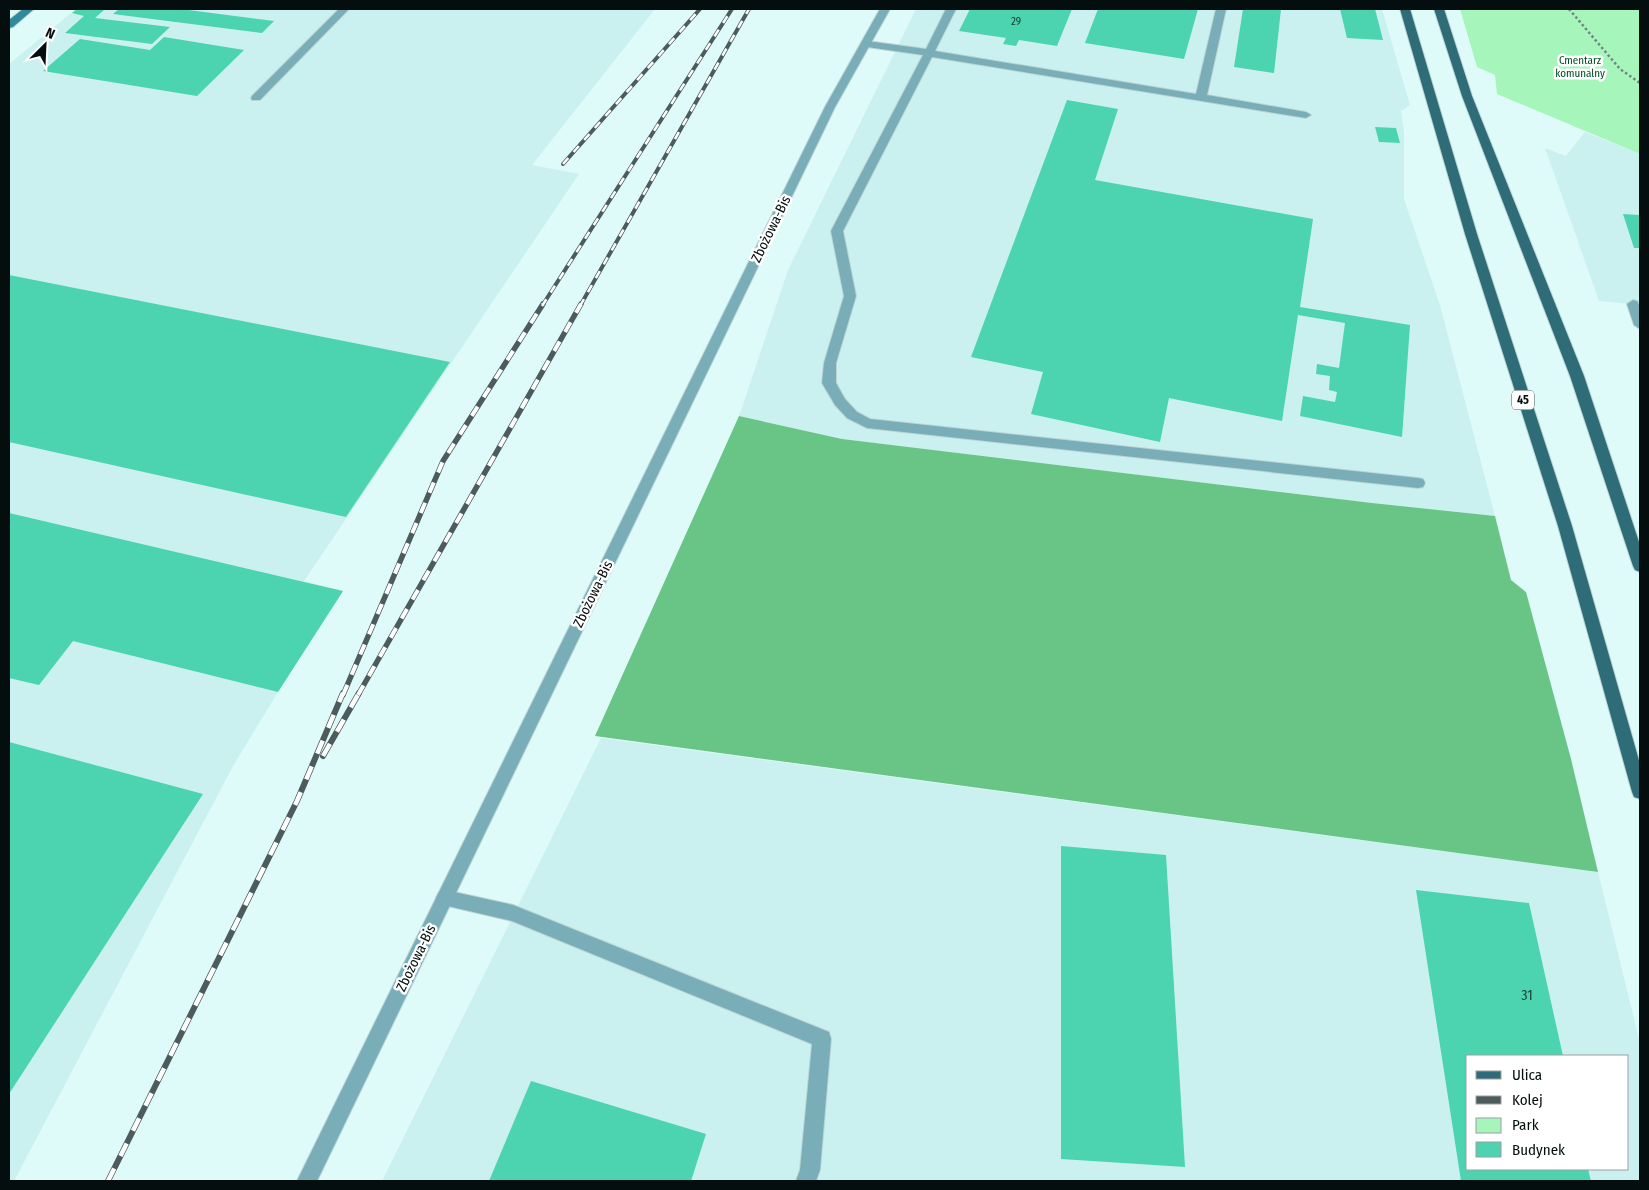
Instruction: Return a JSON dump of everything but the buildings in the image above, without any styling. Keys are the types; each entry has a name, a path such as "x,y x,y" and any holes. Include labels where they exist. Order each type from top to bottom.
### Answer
{"main road":[{"name":"45","path":"1405,9 1471,234 1565,526 1640,792"},
{"path":"1438,9 1467,96 1587,403 1640,566"}],"street":[{"path":"9,25 29,9"},
{"path":"256,98 344,9"},
{"name":"Zbożowa-Bis","path":"307,1181 830,107 885,9"},
{"path":"951,9 836,231 850,296 830,363 829,383 840,402 852,415 867,423 1418,483"},
{"path":"1201,98 1221,9"},
{"path":"866,44 1306,115"},
{"path":"1633,304 1640,325"},
{"path":"445,898 513,912 822,1039 810,1170 806,1181"}],"path":[{"path":"1569,9 1620,69 1640,83"}],"shaded area":[{"path":"76,9 655,9 532,165 579,174 304,581 343,591 233,766 14,1181 9,1181 9,64"},
{"path":"916,9 1382,9 1410,105 1401,111 1404,132 1404,199 1440,305 1495,516 842,439 739,416 788,270"},
{"path":"1585,132 1640,154 1640,305 1599,301 1545,148 1566,156"},
{"path":"601,738 1598,872 1640,1043 1640,1181 382,1181"}],"green space":[{"name":"Cmentarz komunalny","path":"1460,9 1640,9 1640,154 1497,94 1495,75 1477,67"},
{"path":"739,416 842,439 1495,516 1511,580 1526,592 1571,759 1598,872 595,736"}],"railway":[{"path":"563,164 700,9"},
{"path":"542,306 732,9"},
{"path":"580,306 749,9"},
{"path":"343,695 443,461 543,304"},
{"path":"358,695 581,304"},
{"path":"108,1181 297,801 343,693"},
{"path":"323,756 359,693"}]}
